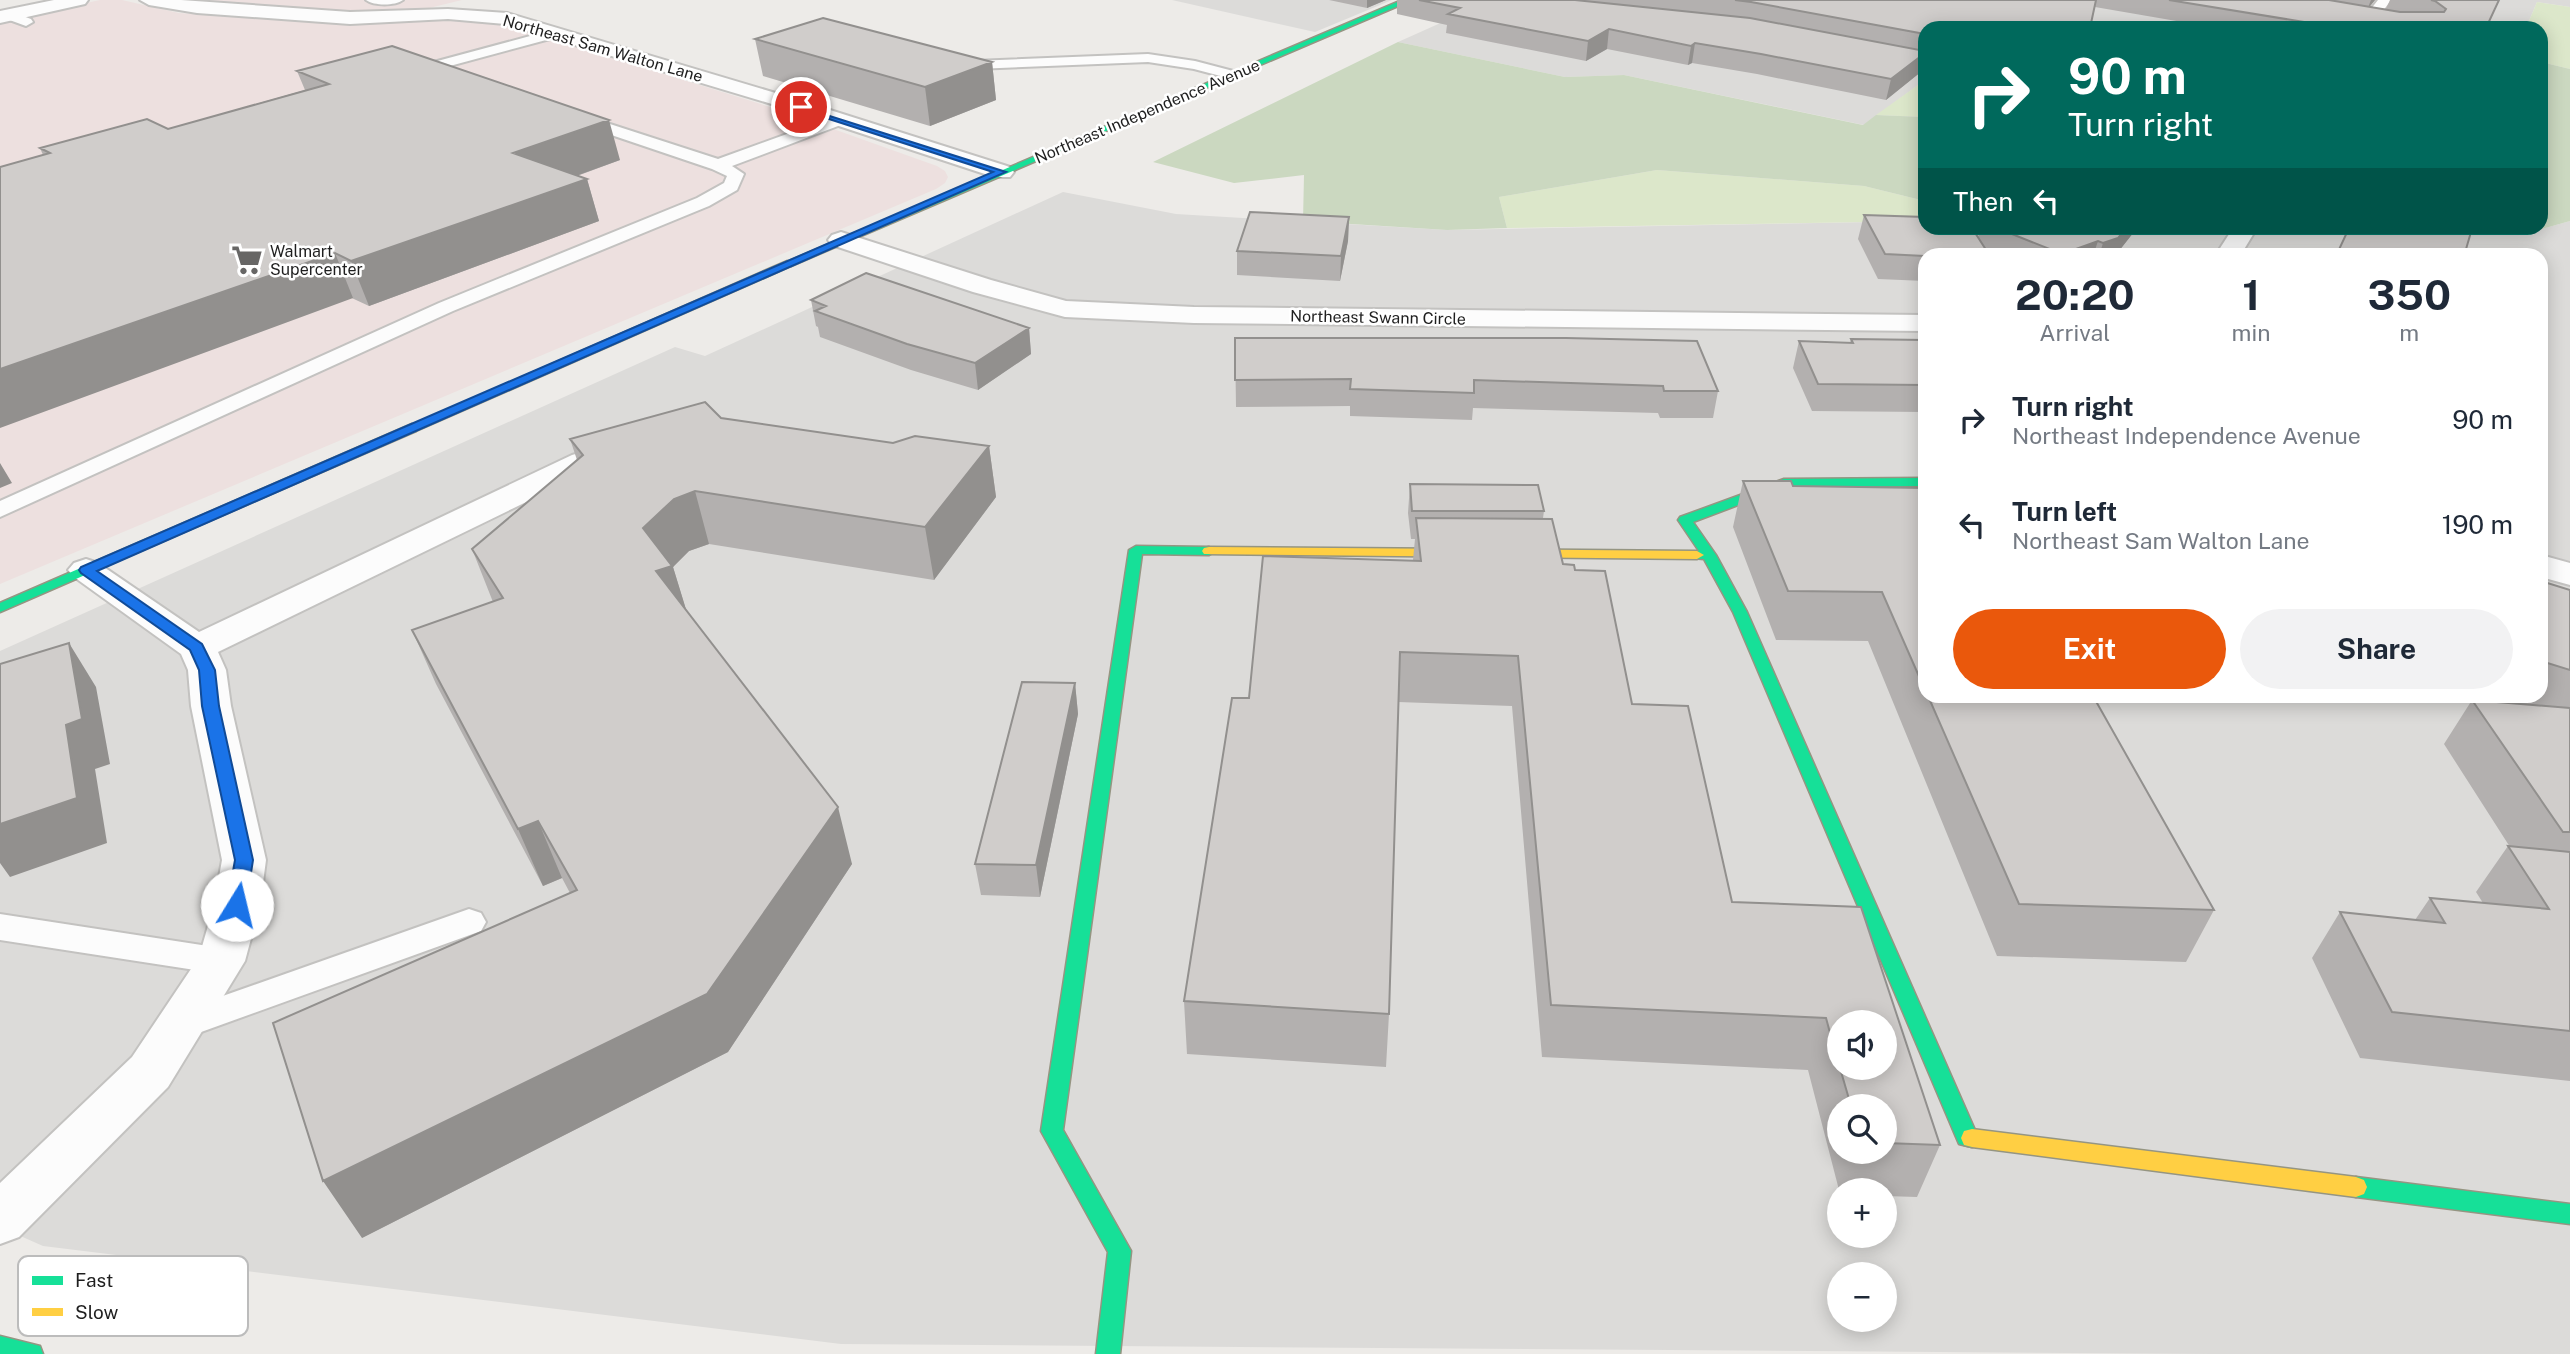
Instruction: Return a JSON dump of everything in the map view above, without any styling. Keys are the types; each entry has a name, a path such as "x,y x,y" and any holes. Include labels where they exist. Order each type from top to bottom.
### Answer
{"street":[{"path":"12,18 79,0"},
{"name":"Northeast Sam Walton Lane","path":"149,0 197,8 350,18 448,13 507,19 1002,172"},
{"name":"Northeast Independence Avenue","path":"0,608 841,240 1408,0"},
{"path":"2364,18 2381,21"},
{"name":"Northeast Swann Circle","path":"841,240 982,286 1065,309 1194,315 1918,323"},
{"path":"197,648 583,462"},
{"path":"1918,482 1784,483 1685,520 1709,555 1740,612 1967,1137 2570,1214"},
{"path":"1108,1354 1120,1251 1052,1131 1136,550 1709,555"},
{"path":"2548,568 2570,574"},
{"path":"0,1219 150,1072 221,961 237,905 244,860 211,706 207,670 197,648 86,570"},
{"path":"0,1348 31,1354"}],"lane":[{"path":"372,0 397,0"},
{"path":"2364,18 2385,0"},
{"path":"394,78 556,33"},
{"path":"975,65 1148,58 1195,65 1232,75"},
{"path":"427,69 456,78"},
{"path":"0,510 446,307 703,202 731,186 736,174 718,164 561,113"},
{"path":"718,164 840,120"},
{"path":"179,1026 469,922"},
{"path":"0,928 221,961"}],"shaded area":[{"path":"100,0 122,0 179,13 339,24 450,20 510,26 780,110 937,166 945,171 948,177 945,183 936,189 0,584 0,22"},
{"path":"184,0 462,0 417,11 364,14 227,6"},
{"path":"1172,0 1392,0 1315,32"},
{"path":"1492,0 1918,28 1918,85 1864,125 1624,75 1565,77 1398,42"},
{"path":"1937,0 2570,0 2570,7 2537,2 2529,21 2057,21"},
{"path":"1063,192 1176,214 1447,230 1918,221 1918,235 2548,235 2548,227 2570,221 2570,1354 841,1344 248,1271 248,1256 124,1256 43,1246 0,1227 0,651 675,347 705,356"}],"green space":[{"path":"2537,2 2570,7 2570,69 2548,64 2548,21 2529,21"},
{"path":"1398,42 1565,77 1624,75 1863,125 1876,115 1918,117 1918,199 1864,186 1657,170 1499,197 1507,228 1447,230 1303,221 1304,175 1234,183 1153,162"},
{"path":"2548,64 2570,69 2570,221 2548,227"},
{"path":"1918,85 1918,117 1876,115"},
{"path":"1657,170 1864,186 1918,199 1918,221 1507,228 1499,197"}],"building":[{"path":"1419,0 1575,0 1750,18 1918,50 1918,58 1891,79 1695,43 1691,46 1609,29 1588,41 1448,14 1460,8"},
{"path":"1735,0 2096,0 2092,21 1918,21 1918,33"},
{"path":"2169,0 2329,0 2400,12 2444,12 2446,9 2431,0 2499,0 2489,21 2298,21"},
{"path":"823,18 992,62 925,87 755,39"},
{"name":"Walmart Supercenter","path":"392,46 609,120 513,153 587,179 351,261 335,253 0,369 0,167 50,153 40,148 147,119 168,129 329,84 297,71"},
{"path":"1250,212 1349,217 1341,256 1237,251"},
{"path":"1864,215 1918,217 1918,235 1976,235 1985,248 1918,248 1918,256 1885,254"},
{"path":"2014,235 2120,235 2103,243 2098,241 2079,248 2047,248"},
{"path":"2346,235 2470,235 2466,248 2340,248"},
{"path":"866,273 1029,328 975,363 907,344 815,311 826,306 811,300"},
{"path":"1235,338 1566,338 1697,341 1718,391 1664,391 1663,386 1474,380 1474,393 1350,389 1351,379 1235,380"},
{"path":"1851,339 1918,340 1918,385 1818,384 1799,341 1853,343"},
{"path":"705,402 721,418 893,443 915,436 989,446 925,527 695,491 674,499 643,528 672,566 656,571 838,807 707,994 323,1181 273,1023 577,890 538,821 518,829 412,630 503,598 472,549 583,455 570,439"},
{"path":"1743,481 1791,481 1793,486 1918,488 1918,674 1882,592 1788,591"},
{"path":"1410,484 1538,485 1544,511 1412,511"},
{"path":"1416,518 1552,519 1563,564 1574,565 1575,570 1605,571 1632,704 1688,706 1732,902 1861,907 1895,1010 1827,1010 1827,1022 1826,1018 1551,1005 1518,656 1400,652 1389,1014 1184,1001 1232,698 1249,698 1263,556 1421,561"},
{"path":"2548,583 2570,590 2570,670 2548,663"},
{"path":"69,643 82,719 66,725 77,798 0,824 0,664"},
{"path":"1022,682 1075,683 1036,865 975,864"},
{"path":"1931,703 2097,703 2214,910 2019,904"},
{"path":"2474,703 2570,708 2570,832 2563,832"},
{"path":"2508,846 2570,852 2570,1031 2392,1012 2340,912 2445,923 2430,898 2549,909"},
{"path":"1897,1015 1940,1145 1897,1143 1897,1094 1848,1094 1843,1080 1897,1080"}],"traffic: fast":[{"path":"787,264 1408,0"},
{"path":"0,608 412,428"},
{"path":"1697,555 1709,555 1685,520 1784,483 1918,482"},
{"path":"1108,1354 1120,1251 1052,1131 1136,550 1209,551"},
{"path":"1709,555 1740,612 1967,1137 1972,1138"},
{"path":"2356,1187 2570,1214"},
{"path":"0,1348 31,1354"}],"traffic: slow":[{"path":"412,428 787,264"},
{"path":"1209,551 1697,555"},
{"path":"1972,1138 2356,1187"}],"place":[{"name":"Walmart Supercenter","path":"247,260"}],"route":[{"path":"237,905 244,860 211,706 207,670 197,648 86,570 1002,172 801,107"}]}
